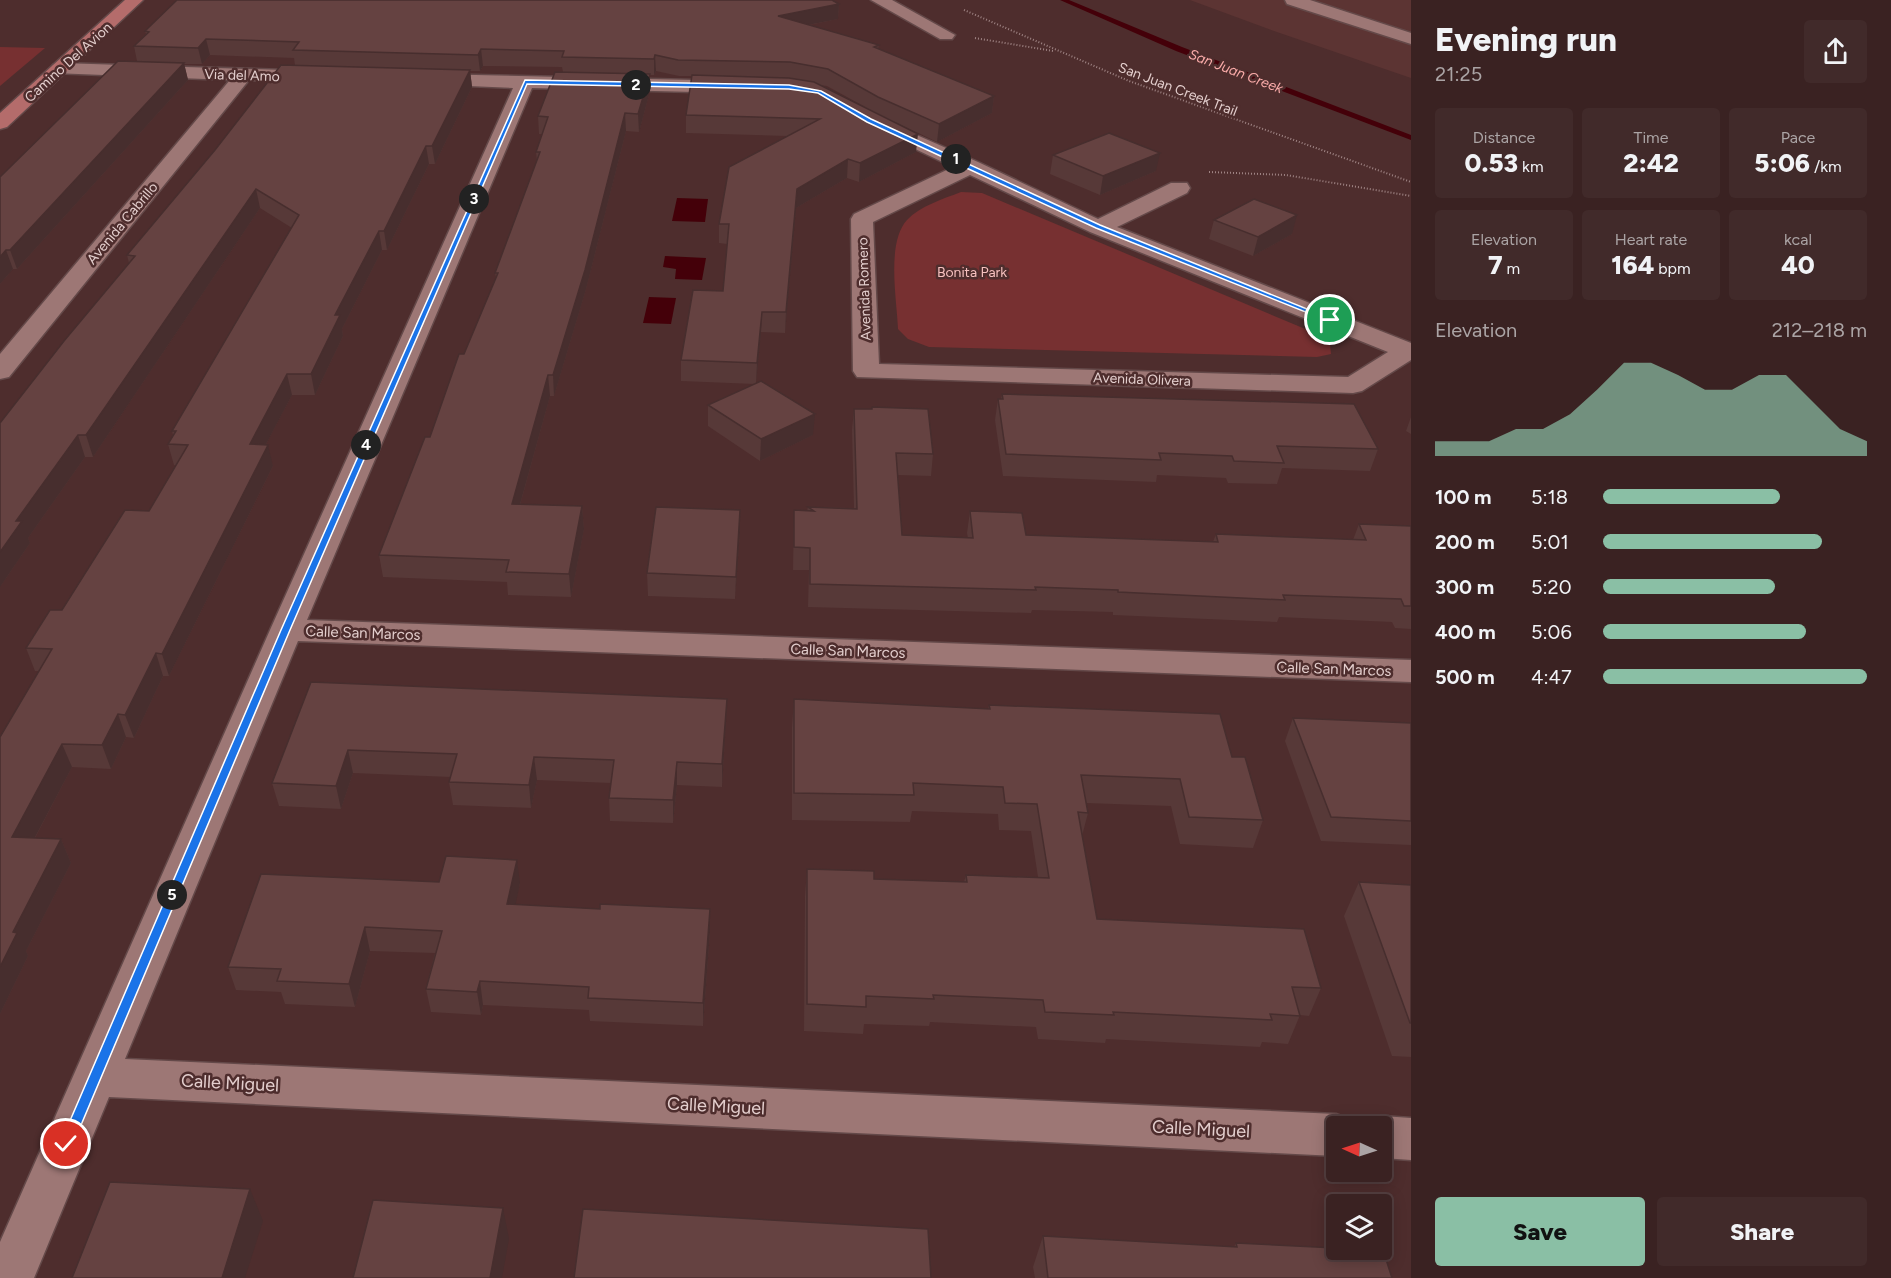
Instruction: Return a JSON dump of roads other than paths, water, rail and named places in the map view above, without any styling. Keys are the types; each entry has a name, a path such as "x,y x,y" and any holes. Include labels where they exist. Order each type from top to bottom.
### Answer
{"main road":[{"name":"Camino Del Avion","path":"0,123 135,0"}],"street":[{"path":"879,0 946,35"},
{"path":"1293,0 1411,39"},
{"name":"Via del Amo","path":"60,69 338,77"},
{"name":"Avenida Cabrillo","path":"0,371 244,75"},
{"path":"408,79 756,87"},
{"path":"9,1278 286,630 525,82"},
{"path":"861,115 1098,227 1409,351"},
{"name":"Avenida Romero","path":"866,372 862,219 971,166"},
{"path":"1098,227 1179,188"},
{"name":"Avenida Olivera","path":"866,372 1353,385 1409,351"},
{"name":"Calle San Marcos","path":"286,630 1411,671"},
{"name":"Calle Miguel","path":"95,1077 1326,1135"},
{"path":"1392,1138 1411,1139"}],"waterway":[{"name":"San Juan Creek","path":"1063,0 1179,49 1411,138"}],"park label":[{"name":"Bonita Park","path":"972,272"}]}
